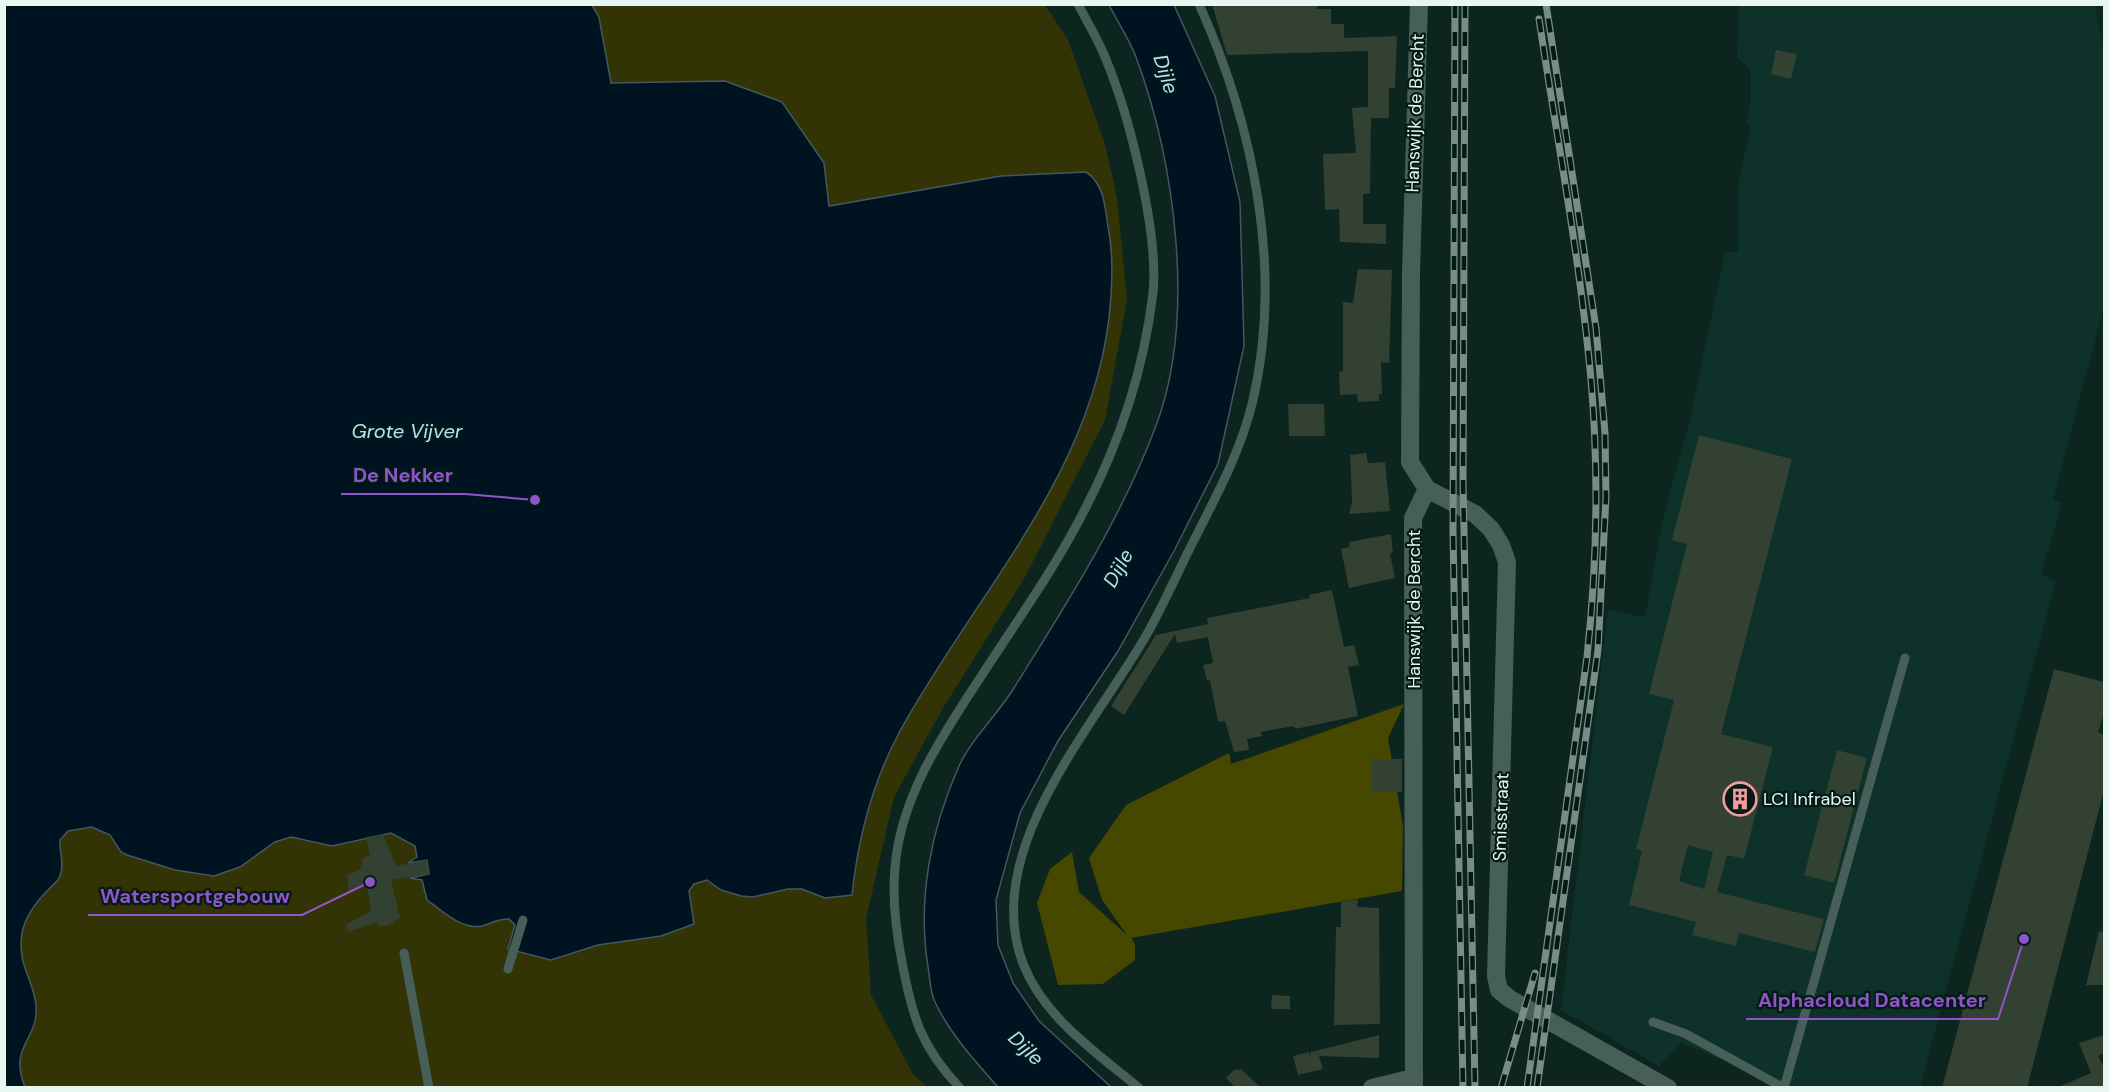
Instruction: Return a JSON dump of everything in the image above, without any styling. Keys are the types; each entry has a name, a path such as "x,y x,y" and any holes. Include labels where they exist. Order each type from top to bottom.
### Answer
{"street":[{"name":"Hanswijk de Bercht","path":"1372,1088 1414,1083 1413,518 1427,489 1410,462 1411,272 1419,4"},
{"name":"Smisstraat","path":"1427,489 1475,514 1491,529 1501,545 1507,562 1496,975 1499,990 1510,999 1668,1088"}],"lane":[{"path":"960,1088 944,1070 920,1035 908,998 894,903 895,866 901,836 918,785 939,740 1047,574 1084,512 1113,450 1132,393 1146,337 1153,290 1152,239 1125,118 1105,56 1078,4"},
{"path":"1139,1088 1063,1023 1042,997 1024,966 1016,928 1014,886 1022,849 1052,783 1147,634 1217,492 1251,407 1263,350 1264,281 1260,220 1251,161 1236,104 1214,38 1199,4"},
{"path":"1653,1022 1686,1034 1784,1088 1905,658"},
{"path":"508,969 523,920"},
{"path":"404,953 429,1088"}],"shaded area":[{"name":"Grote Vijver","path":"5,5 1045,5 1068,40 1105,144 1117,198 1127,299 1105,420 1024,579 943,708 894,797 866,919 871,995 913,1074 927,1087 5,1088"},
{"path":"1739,5 2095,5 2104,53 2104,306 2053,500 2062,503 2041,574 2056,581 1920,1087 1791,1087 1681,1043 1659,1066 1561,1010 1608,610 1645,617 1663,518 1690,419 1725,252 1738,251 1739,181 1751,124 1746,123 1751,98 1751,69 1737,58"},
{"path":"1404,704 1388,738 1403,826 1402,891 1131,938 1135,944 1135,960 1103,984 1058,985 1037,903 1050,869 1072,852 1079,892 1127,935 1102,900 1089,858 1126,805 1229,753 1231,764"}],"water":[{"name":"Grote Vijver","path":"5,5 592,5 599,17 611,83 725,81 782,102 824,163 829,206 1001,176 1086,172 1093,177 1104,199 1112,264 1109,318 1098,376 1079,431 1054,483 1025,534 929,681 890,750 868,810 858,852 852,895 825,898 802,889 788,889 753,897 741,896 721,890 707,880 694,884 689,891 694,924 661,936 598,945 551,960 508,949 515,925 509,919 497,920 482,926 467,925 453,919 427,900 422,880 410,878 429,874 427,860 408,863 417,857 415,846 391,833 332,846 291,837 275,842 240,867 214,876 175,870 127,855 121,852 110,835 92,827 68,831 60,840 62,867 59,878 32,910 22,933 23,963 34,995 36,1017 20,1062 25,1087 5,1088"},
{"name":"Dijle","path":"1109,5 1174,5 1215,96 1240,202 1244,346 1218,464 1174,551 1118,651 1058,741 1020,813 996,900 998,945 1013,983 1039,1021 1111,1087 998,1087 955,1036 932,994 924,916 934,839 949,790 964,756 1008,698 1054,624 1127,493 1157,423 1169,381 1176,336 1178,288 1176,240 1161,144 1150,99 1136,57"}],"building":[{"path":"1212,4 1317,4 1317,9 1331,9 1331,24 1344,24 1344,38 1397,36 1395,88 1389,88 1389,118 1371,118 1370,193 1363,194 1363,224 1386,224 1386,244 1340,242 1339,209 1325,210 1323,154 1356,153 1352,108 1368,107 1368,51 1227,55"},
{"path":"1776,50 1797,54 1791,79 1771,74"},
{"path":"1358,269 1392,270 1389,363 1381,362 1382,394 1379,394 1379,401 1358,402 1357,394 1340,395 1339,372 1343,371 1343,302 1353,303"},
{"path":"1288,404 1324,404 1325,436 1289,436"},
{"path":"1699,435 1792,459 1721,734 1773,747 1744,859 1727,855 1717,892 1824,919 1815,952 1739,933 1736,946 1692,935 1696,922 1629,905 1642,851 1636,849 1674,700 1649,694 1687,544 1672,540","holes":["1688,845 1713,852 1704,889 1679,881"]},
{"path":"1366,453 1368,463 1385,462 1390,511 1349,514 1352,502 1350,455"},
{"path":"1391,534 1393,553 1390,554 1395,578 1349,588 1341,549 1350,547 1349,542"},
{"path":"1332,590 1344,647 1354,645 1359,665 1348,667 1358,716 1295,729 1294,726 1261,732 1262,736 1247,739 1249,750 1234,752 1225,721 1218,722 1210,680 1207,681 1203,665 1213,663 1208,637 1177,643 1175,634 1124,715 1111,706 1156,635 1208,624 1207,618 1310,598 1309,595"},
{"path":"2054,669 2104,682 2104,713 2098,732 2104,735 2104,790 2027,1088 1942,1088"},
{"path":"1837,750 1867,758 1834,883 1804,875"},
{"path":"1371,759 1402,759 1402,792 1371,792"},
{"path":"383,834 396,866 427,860 429,874 391,880 400,918 395,920 395,923 379,927 376,922 349,932 346,925 371,911 367,885 349,890 347,874 360,870 363,858 370,856 366,837"},
{"path":"1358,899 1357,907 1379,908 1380,1024 1334,1025 1336,927 1341,927 1341,902"},
{"path":"2099,931 2104,932 2104,985 2086,985"},
{"path":"1272,995 1290,996 1290,1009 1271,1009"},
{"path":"1379,1035 1379,1058 1319,1056 1323,1069 1298,1075 1293,1056 1309,1052 1310,1056 1311,1052"},
{"path":"2104,1035 2104,1053 2098,1056 2104,1067 2104,1088 2056,1088 2091,1073 2079,1043"},
{"path":"1241,1069 1261,1088 1236,1088 1226,1078 1234,1070"}],"railway":[{"path":"1455,4 1453,532 1463,1088"},
{"path":"1465,4 1463,481 1475,1088"},
{"path":"1537,1088 1598,650 1606,497 1605,433 1596,328 1546,4"},
{"path":"1527,1088 1587,657 1596,518 1594,415 1586,335 1539,19"},
{"path":"1501,1088 1535,973"}],"place":[{"name":"De Nekker","path":"535,500"},
{"name":"LCI Infrabel","path":"1740,799"},
{"name":"Watersportgebouw","path":"370,882"},
{"name":"Alphacloud Datacenter","path":"2024,939"}]}
